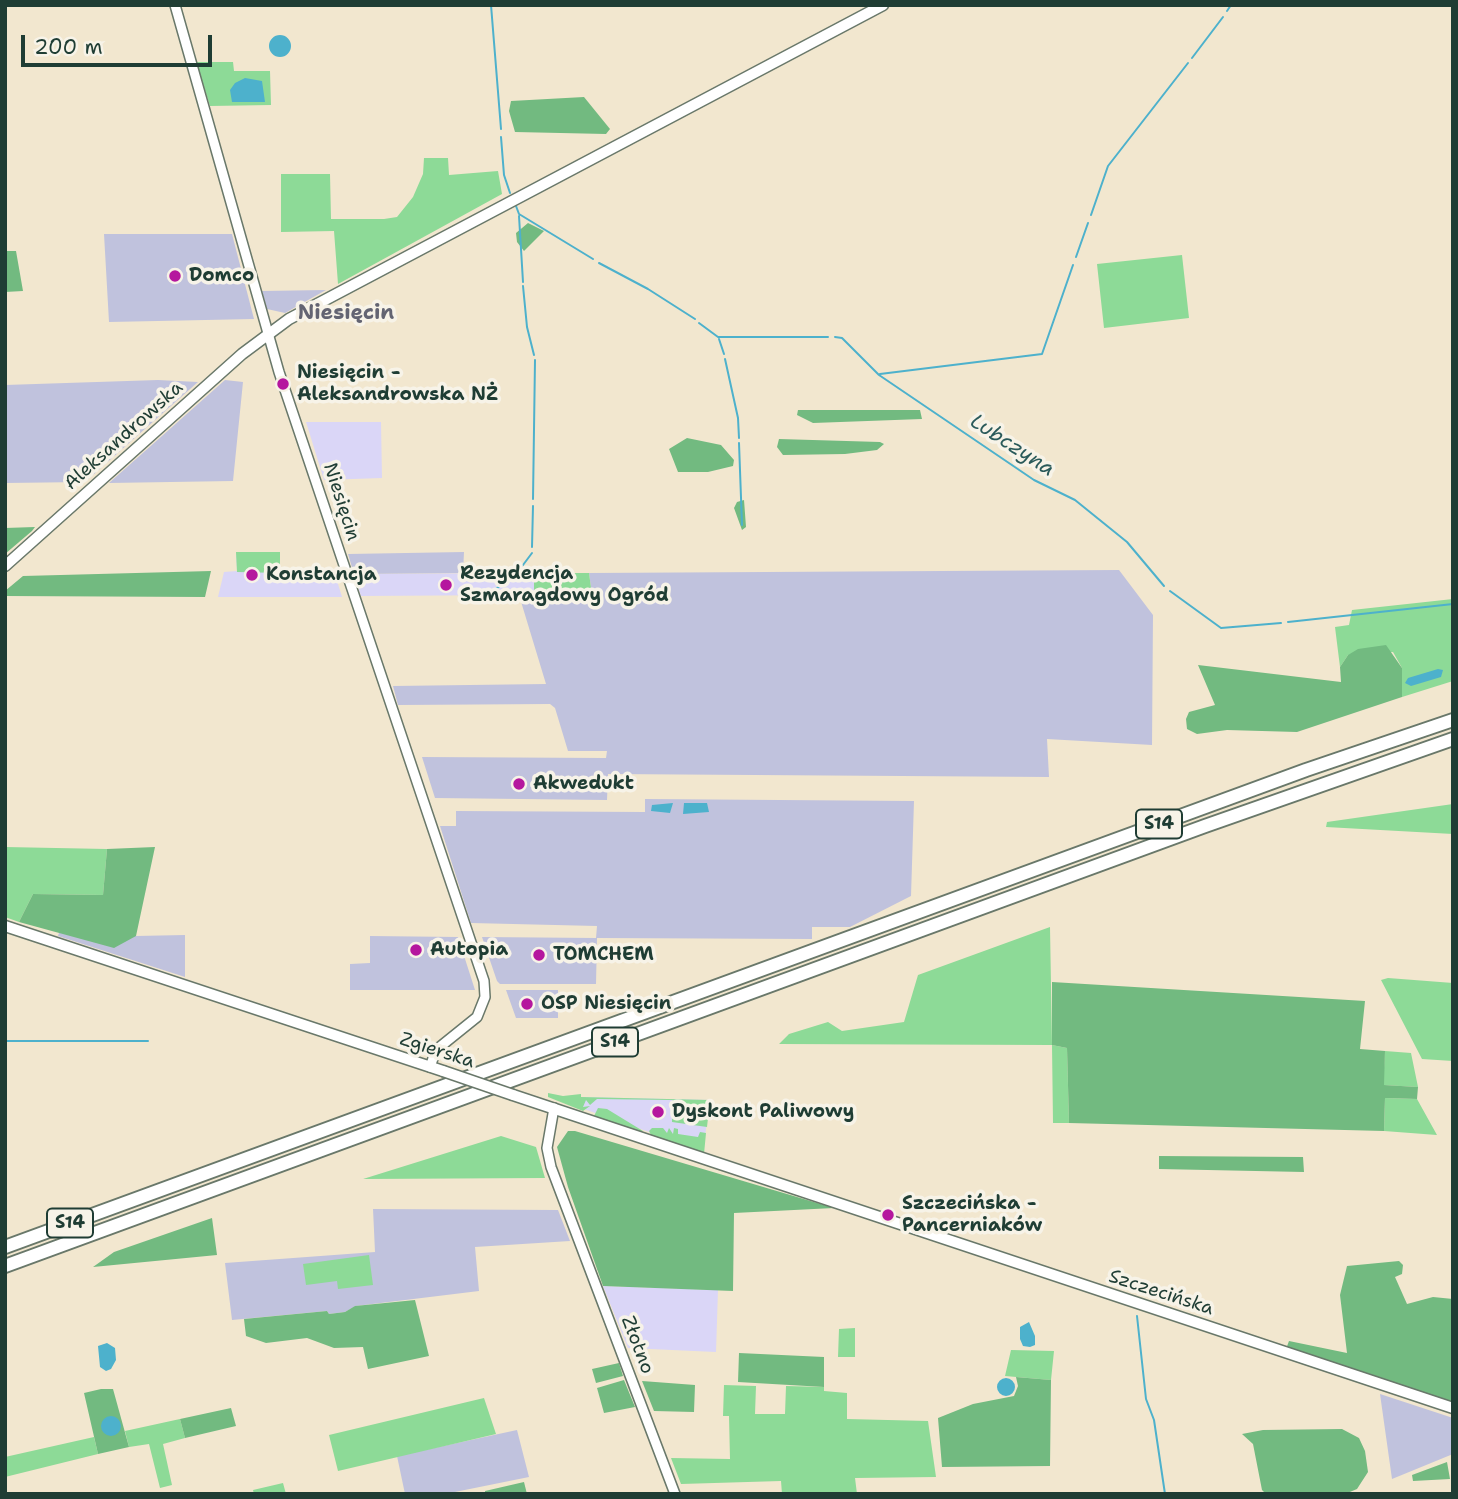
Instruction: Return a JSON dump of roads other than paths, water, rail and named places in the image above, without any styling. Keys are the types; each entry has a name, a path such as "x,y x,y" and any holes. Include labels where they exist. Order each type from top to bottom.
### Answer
{"highway":[{"name":"S14","path":"5,1247 1306,770 1453,720"},
{"name":"S14","path":"5,1266 1231,816 1453,738"}],"main road":[{"name":"Aleksandrowska","path":"5,566 242,354 286,321 883,5"},
{"name":"Zgierska","path":"5,926 858,1210"},
{"name":"Szczecińska","path":"858,1210 1453,1408"}],"street":[{"name":"Niesięcin","path":"175,5 267,334 484,981 485,997 477,1017 436,1049 430,1067"},
{"path":"261,311 268,319 286,321"},
{"path":"242,354 260,348 274,356"},
{"name":"Złotno","path":"554,1108 547,1153 675,1494"}],"water":[{"path":"280,35 288,38 291,46 288,54 280,57 272,54 269,46 272,38"},
{"path":"245,78 262,81 265,102 232,102 230,90 235,83"},
{"path":"1443,670 1441,677 1411,686 1405,683 1408,678"},
{"path":"673,803 670,813 651,811 652,805"},
{"path":"684,803 707,803 709,812 683,814"},
{"path":"1029,1322 1035,1336 1035,1345 1030,1347 1023,1346 1020,1339 1020,1327"},
{"path":"107,1343 115,1348 116,1360 111,1369 106,1371 100,1367 98,1346"},
{"path":"1002,1378 1010,1378 1015,1387 1013,1394 1002,1396 997,1391 997,1383"},
{"path":"107,1416 115,1416 121,1426 115,1436 107,1436 101,1430 101,1422"}],"waterway":[{"name":"Lubczyna","path":"491,5 501,129"},
{"path":"1227,11 1231,5"},
{"path":"1192,58 1223,17"},
{"path":"1091,215 1108,166 1188,63"},
{"name":"Lubczyna","path":"501,137 504,175 510,193"},
{"name":"Lubczyna","path":"516,206 519,214 593,259"},
{"path":"519,216 523,282"},
{"path":"1076,257 1088,223"},
{"name":"Lubczyna","path":"599,263 648,289 695,319"},
{"path":"880,374 1042,354 1073,265"},
{"path":"523,286 527,327 534,355"},
{"name":"Lubczyna","path":"699,323 718,337 828,337"},
{"name":"Lubczyna","path":"835,337 842,338 879,375 1034,480 1075,500 1127,542 1164,586"},
{"path":"719,339 724,354"},
{"path":"725,359 738,418 739,438"},
{"path":"533,499 535,360"},
{"path":"739,443 742,525"},
{"path":"532,547 533,506"},
{"path":"517,573 532,553"},
{"path":"490,593 510,579"},
{"name":"Lubczyna","path":"1170,591 1221,628 1281,623"},
{"name":"Lubczyna","path":"1288,622 1453,604"},
{"path":"5,1041 148,1041"},
{"path":"1137,1316 1146,1399 1154,1420 1165,1494"}],"place":[{"name":"Domco","path":"175,276"},
{"name":"Niesięcin - Aleksandrowska NŻ","path":"283,384"},
{"name":"Konstancja","path":"252,575"},
{"name":"Rezydencja Szmaragdowy Ogród","path":"446,585"},
{"name":"Akwedukt","path":"519,784"},
{"name":"Autopia","path":"416,950"},
{"name":"TOMCHEM","path":"539,955"},
{"name":"OSP Niesięcin","path":"527,1004"},
{"name":"Dyskont Paliwowy","path":"658,1112"},
{"name":"Szczecińska - Pancerniaków","path":"888,1215"}],"district":[{"name":"Niesięcin","path":"346,314"}]}
